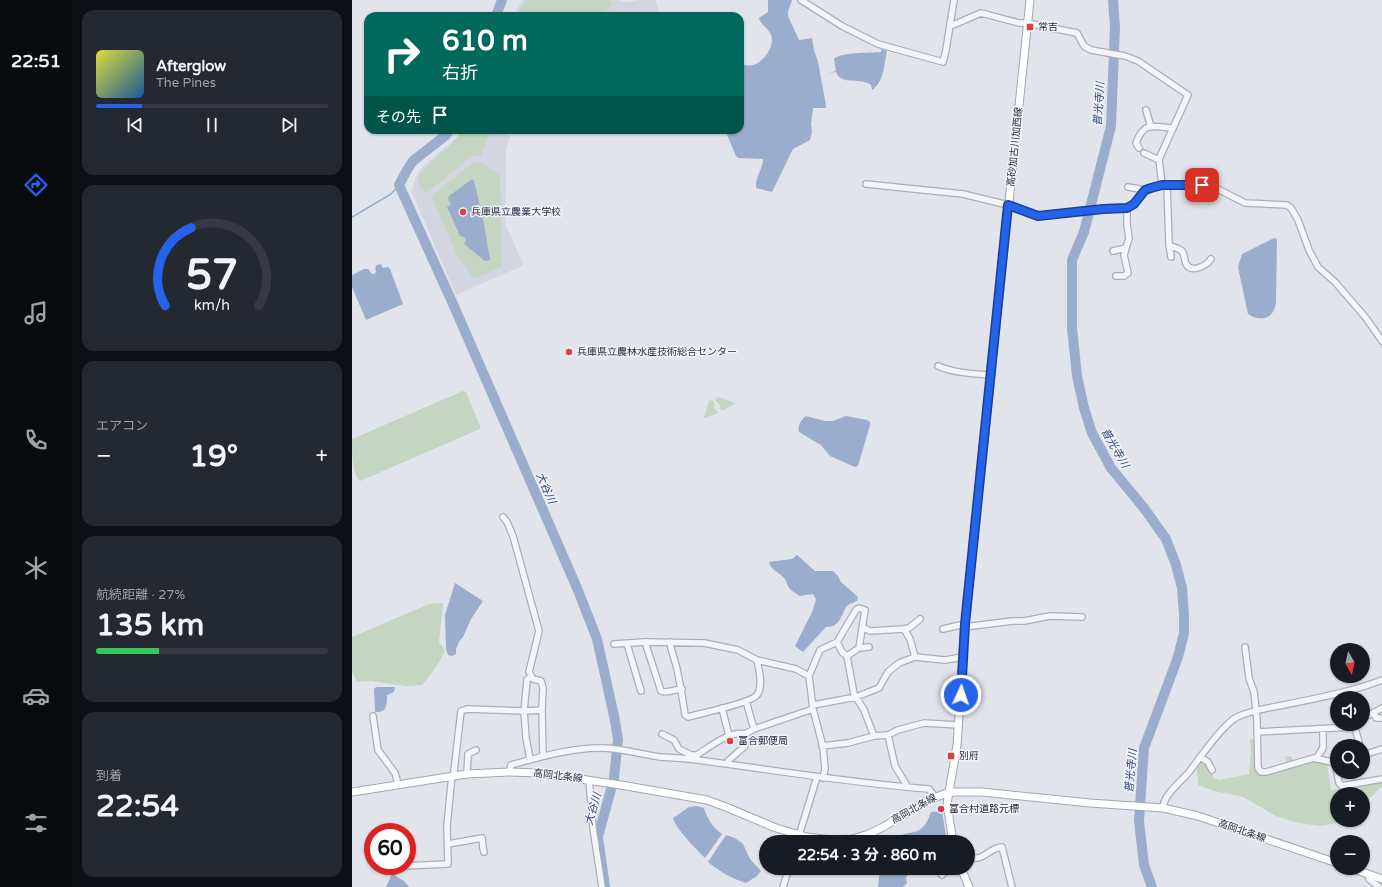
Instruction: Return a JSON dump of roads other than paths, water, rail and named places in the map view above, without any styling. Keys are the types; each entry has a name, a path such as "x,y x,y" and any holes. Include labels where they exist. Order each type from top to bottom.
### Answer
{"main road":[{"name":"高砂加古川加西線","path":"951,835 947,804 948,792 955,760 959,725 965,625 1030,0"},
{"name":"高岡北条線","path":"352,792 454,775 508,772 539,773 707,800 790,835"},
{"name":"高岡北条線","path":"865,835 885,826 935,797 948,792 982,792 1090,803 1163,808 1198,816 1330,861"},
{"path":"964,875 969,887"},
{"path":"1370,875 1382,879"}],"street":[{"path":"801,0 842,26 878,44 943,62 954,0"},
{"path":"950,24 953,25 981,13 1019,23 1027,23 1077,33 1084,46 1091,50 1123,56 1138,61 1188,95 1171,128 1159,160 1164,185 1171,257"},
{"path":"1146,110 1151,127"},
{"path":"1138,148 1136,143 1141,131 1145,128 1171,128"},
{"path":"1144,153 1159,160"},
{"path":"866,184 964,194 1008,205 1038,216 1100,209 1127,208 1134,204 1143,192 1151,188 1164,185 1212,186 1244,203 1287,205 1291,208 1298,220 1309,250 1318,267 1335,282 1366,318 1382,341"},
{"path":"1128,187 1140,189 1143,192"},
{"path":"1116,276 1124,276 1128,273 1124,255 1129,238 1127,208"},
{"path":"1170,246 1178,248 1183,253 1186,263 1190,268 1202,267 1211,259"},
{"path":"1112,251 1126,248"},
{"path":"938,366 972,374 991,375"},
{"path":"503,517 507,522 512,536 539,631 530,672 533,679 541,681 543,688 543,756"},
{"path":"799,835 820,777 825,769 808,676 820,650 837,642 856,610 859,608 865,610 859,648"},
{"path":"943,629 965,625 1024,621 1050,616 1082,617"},
{"path":"862,627 870,631 904,629 910,628 920,619"},
{"path":"904,629 910,639 915,657"},
{"path":"614,644 645,642 704,643 738,650 756,660 796,669 808,676"},
{"path":"645,642 661,691 664,693 677,689 682,690"},
{"path":"670,642 682,690 685,715 688,717 746,701 757,696 760,689 760,671 756,660"},
{"path":"837,642 842,652 847,656 854,694 864,710 874,736"},
{"path":"627,644 641,691"},
{"path":"847,656 859,648 869,647"},
{"path":"1245,647 1249,678 1254,692 1258,768 1262,773 1296,762 1316,759 1330,761"},
{"path":"508,772 511,765 530,759 566,751 600,748 660,756 697,757 728,736 742,733 745,734 754,729 813,707 856,697 879,688 888,672 899,664 915,657 945,660 963,657"},
{"path":"530,759 526,738 524,712 527,680 531,676"},
{"path":"1163,808 1164,801 1230,722 1237,717 1256,711 1366,686 1382,680"},
{"path":"746,701 754,729"},
{"path":"722,708 728,736"},
{"path":"1370,714 1382,708"},
{"path":"416,865 448,864 447,826 462,711 475,709 524,712 542,710"},
{"path":"1374,713 1376,718 1382,718"},
{"path":"373,716 378,750 395,773 398,784"},
{"path":"822,746 848,743 874,736 888,735 898,730 924,722 959,725"},
{"path":"1257,732 1330,728"},
{"path":"1316,759 1323,748 1323,729"},
{"path":"662,734 674,740 679,749 697,757 728,764 820,777 928,789 935,797"},
{"path":"728,764 728,761 745,746 745,734"},
{"path":"888,735 895,766 906,784 906,787"},
{"path":"1370,753 1382,749"},
{"path":"467,774 468,754 476,750"},
{"path":"1200,757 1208,762 1212,770"},
{"path":"1338,779 1339,783 1342,786 1382,779"},
{"path":"589,780 593,826 602,887"},
{"path":"448,844 482,838 484,852"},
{"path":"975,859 980,858 993,849 1002,847 1012,887"},
{"path":"783,887 787,875"},
{"path":"1368,875 1369,879 1379,887"}],"water":[{"path":"768,0 792,0 788,11 788,16 799,40 812,38 826,105 826,108 813,108 811,124 812,132 810,140 793,149 772,192 756,188 763,159 738,158 727,134 744,134 744,65 753,65 760,62 771,47 771,36 759,18 768,12"},
{"path":"881,49 887,51 884,67 879,82 872,90 871,85 867,83 842,79 836,72 829,73 836,71 834,59 838,57 849,54 881,52"},
{"path":"472,179 474,181 483,218 490,260 485,261 464,244 466,240 464,237 460,236 447,207 451,204 448,200 449,196"},
{"path":"1274,238 1277,239 1276,301 1270,316 1266,318 1256,318 1248,314 1238,267 1242,254"},
{"path":"381,264 383,268 388,267 390,269 403,304 366,320 352,287 352,275 364,269 368,269 372,274 374,274 376,272 375,268 377,265"},
{"path":"806,416 825,421 833,421 846,416 867,420 870,422 858,466 855,467 830,456 821,445 799,432 800,423"},
{"path":"797,555 815,571 833,571 841,582 858,597 857,601 848,605 835,625 826,627 803,652 795,646 813,610 816,599 813,594 799,596 792,591 785,579 770,565 769,562 792,559"},
{"path":"455,583 483,601 471,619 463,637 459,642 456,649 456,654 452,656 448,655 446,649 445,615"},
{"path":"376,687 395,687 394,692 387,695 386,708 379,712 375,712 374,689"},
{"path":"697,806 704,808 711,822 722,834 705,858 682,833 673,818 689,807"},
{"path":"942,811 946,835 901,835 918,831 923,827 931,812"},
{"path":"726,835 735,838 743,844 750,859 759,869 759,874 746,883 726,874 708,862"},
{"path":"392,875 394,875 404,881 409,887 386,887"},
{"path":"879,875 908,875 906,877 907,883 903,887 878,887"}],"waterway":[{"name":"大谷川","path":"498,12 502,0"},
{"name":"普光寺川","path":"1113,0 1115,27 1111,126 1084,232 1072,260 1072,328 1077,376 1084,408 1092,433 1111,468 1144,508 1166,539 1176,565 1182,588 1184,633 1178,657 1144,748 1139,821 1144,865 1152,887"},
{"name":"大谷川","path":"447,134 413,161 399,185 453,304 577,588 597,639 618,739 614,778 598,837 605,887"},
{"path":"352,217 391,194 399,185"}],"place":[{"name":"常吉","path":"1030,27"},
{"name":"兵庫県立農業大学校","path":"463,212"},
{"name":"兵庫県立農林水産技術総合センター","path":"569,352"},
{"name":"富合郵便局","path":"730,741"},
{"name":"別府","path":"951,756"},
{"name":"富合村道路元標","path":"941,809"}]}
